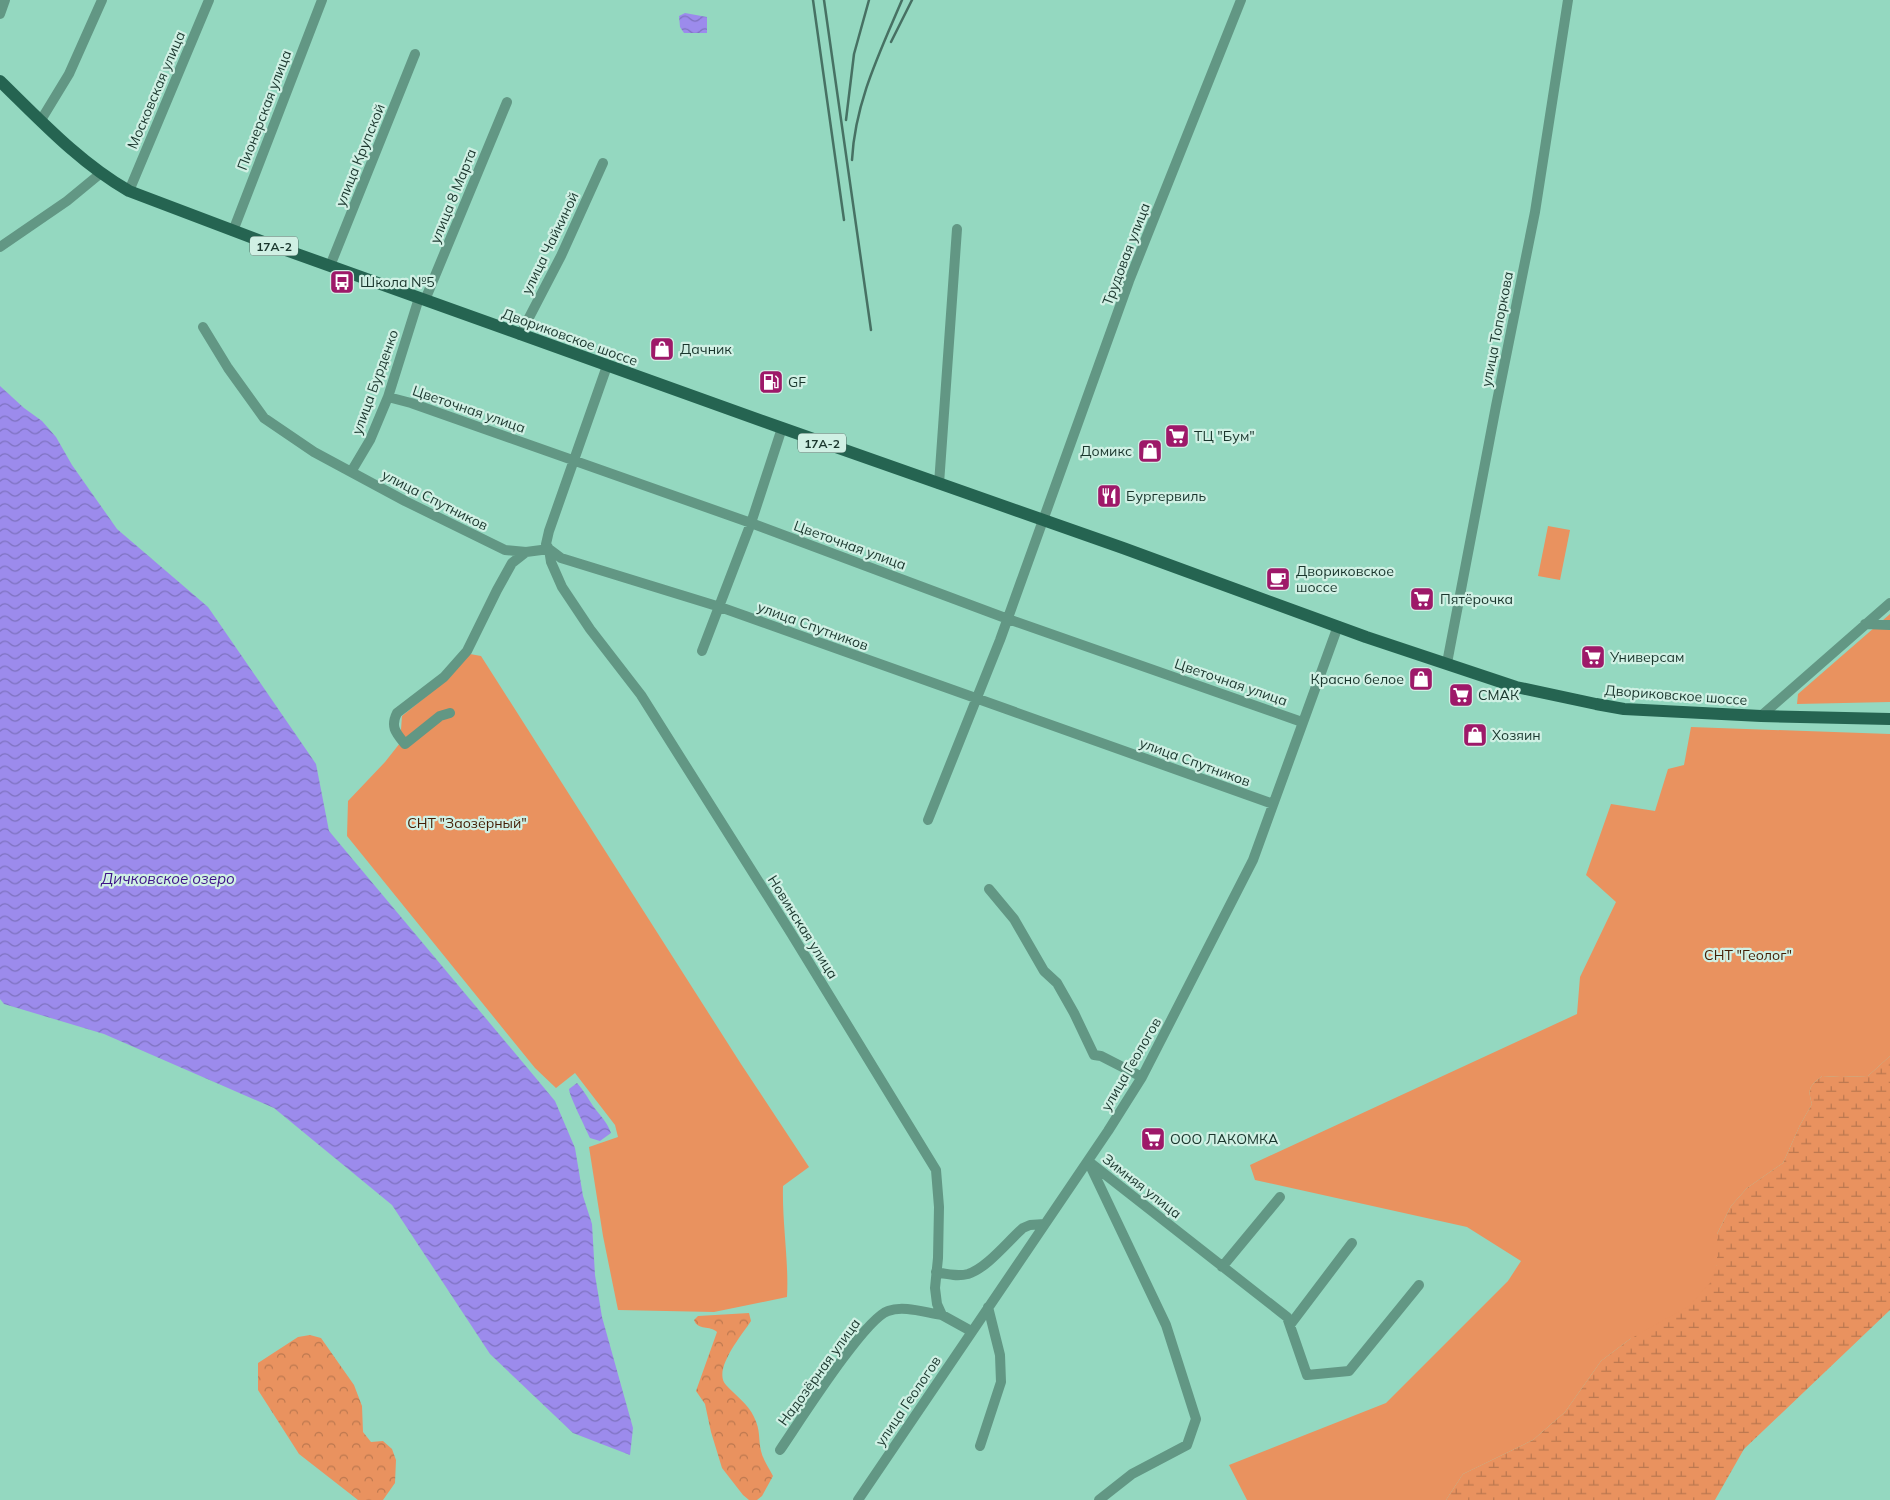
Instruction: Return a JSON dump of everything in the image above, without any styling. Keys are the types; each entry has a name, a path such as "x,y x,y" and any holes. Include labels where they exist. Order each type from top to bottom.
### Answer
{"main road":[{"name":"Двориковское шоссе","path":"0,81 84,160 129,191 233,231 520,335 1338,626 1516,687 1596,704 1647,710 1761,716 1890,719"}],"street":[{"path":"0,14 6,0"},
{"path":"41,120 69,74 102,0"},
{"name":"Московская улица","path":"129,191 209,0"},
{"name":"Пионерская улица","path":"233,231 322,0"},
{"name":"Трудовая улица","path":"928,820 1008,618 1129,282 1241,0"},
{"name":"улица Топоркова","path":"1447,663 1535,212 1568,0"},
{"name":"улица Крупской","path":"330,266 415,54"},
{"name":"улица 8 Марта","path":"422,299 506,102"},
{"name":"улица Чайкиной","path":"520,335 561,256 602,163"},
{"path":"0,247 66,201 101,173"},
{"path":"939,484 957,229"},
{"name":"улица Бурденко","path":"351,472 370,440 388,397 422,299"},
{"name":"улица Спутников","path":"203,327 228,368 264,418 314,452 405,501 505,550 526,552 549,549 561,558 720,607 1273,804"},
{"path":"549,549 546,544 549,532 607,366"},
{"name":"Цветочная улица","path":"388,397 411,402 1302,722"},
{"path":"702,651 751,523 782,428"},
{"name":"Новинская улица","path":"549,549 551,562 562,587 590,629 641,696 791,932 936,1170 939,1207 938,1258 935,1288 937,1304 942,1315"},
{"path":"450,713 440,716 405,744 396,732 393,721 397,713 444,677 467,651 512,563 526,552"},
{"path":"1761,716 1890,603"},
{"path":"1865,624 1890,625"},
{"name":"улица Геологов","path":"858,1500 1088,1161 1142,1077 1253,860 1338,626"},
{"path":"989,889 1014,919 1044,971 1056,983 1074,1013 1094,1055 1117,1063 1142,1077"},
{"name":"Зимняя улица","path":"1088,1161 1287,1317 1307,1375 1349,1371 1419,1285"},
{"name":"Зимняя улица","path":"1088,1161 1166,1325 1196,1419 1187,1445 1132,1474 1099,1500"},
{"path":"1222,1267 1280,1197"},
{"path":"936,1272 954,1275 969,1274 984,1265 1023,1228 1030,1225 1045,1224"},
{"path":"1290,1325 1352,1243"},
{"path":"980,1446 1001,1382 1000,1355 988,1306"},
{"name":"Надозёрная улица","path":"780,1450 858,1338 881,1314 891,1310 911,1310 942,1315"},
{"path":"942,1315 971,1331"}],"green space":[{"path":"1548,526 1570,530 1560,580 1538,576"},
{"path":"1890,614 1890,702 1797,704 1798,694"},
{"name":"СНТ \"Заозёрный\"","path":"470,654 481,656 741,1064 809,1167 783,1186 787,1297 714,1312 618,1310 603,1236 589,1147 618,1137 615,1125 575,1073 556,1088 535,1068 347,836 348,801 385,762 400,743 402,716 449,678"},
{"name":"СНТ \"Геолог\"","path":"1691,727 1890,734 1890,1056 1868,1076 1822,1076 1815,1082 1810,1091 1812,1104 1800,1125 1783,1163 1747,1188 1731,1206 1717,1234 1717,1265 1710,1283 1689,1306 1630,1339 1601,1361 1565,1412 1533,1440 1463,1474 1446,1500 1247,1500 1229,1465 1386,1403 1508,1281 1521,1261 1467,1227 1255,1180 1250,1165 1577,1014 1580,977 1616,902 1586,875 1611,804 1655,811 1668,769 1684,765"},
{"path":"1890,1056 1890,1310 1744,1449 1715,1500 1446,1500 1463,1474 1533,1440 1565,1412 1601,1361 1630,1339 1717,1265 1717,1234 1731,1206 1747,1188 1783,1163 1800,1125 1812,1104 1810,1091 1815,1082 1822,1076 1868,1076"},
{"path":"749,1313 751,1321 735,1343 725,1362 723,1379 754,1417 758,1427 762,1454 773,1476 762,1496 757,1500 749,1500 743,1495 722,1468 705,1404 696,1391 717,1332 698,1326 694,1320 698,1316"},
{"path":"310,1335 321,1338 354,1385 362,1406 363,1432 371,1442 383,1441 392,1449 396,1460 395,1483 383,1500 358,1500 299,1454 258,1390 258,1363 298,1337"}],"water":[{"path":"685,13 707,17 707,33 684,33 680,27 679,16"},
{"name":"Дичковское озеро","path":"0,386 24,408 42,421 56,437 72,465 117,529 208,607 316,764 329,831 555,1101 575,1148 583,1196 592,1224 595,1275 602,1317 633,1428 630,1455 573,1433 490,1354 392,1205 274,1108 104,1034 4,1004 0,999"},
{"path":"577,1083 611,1133 600,1141 590,1138 572,1098 569,1089"}],"railway":[{"path":"813,0 844,220"},
{"path":"824,0 871,330"},
{"path":"846,120 854,54 869,0"},
{"path":"852,160 854,139 863,98 877,58 902,0"},
{"path":"891,42 912,0"}],"place":[{"name":"Школа №5","path":"342,282"},
{"name":"Дачник","path":"662,349"},
{"name":"GF","path":"771,382"},
{"name":"ТЦ \"Бум\"","path":"1177,436"},
{"name":"Домикс","path":"1150,451"},
{"name":"Бургервиль","path":"1109,496"},
{"name":"Двориковское шоссе","path":"1278,579"},
{"name":"Пятёрочка","path":"1422,599"},
{"name":"Универсам","path":"1593,657"},
{"name":"Красно белое","path":"1421,679"},
{"name":"СМАК","path":"1461,695"},
{"name":"Хозяин","path":"1475,735"},
{"name":"ООО ЛАКОМКА","path":"1153,1139"}]}
